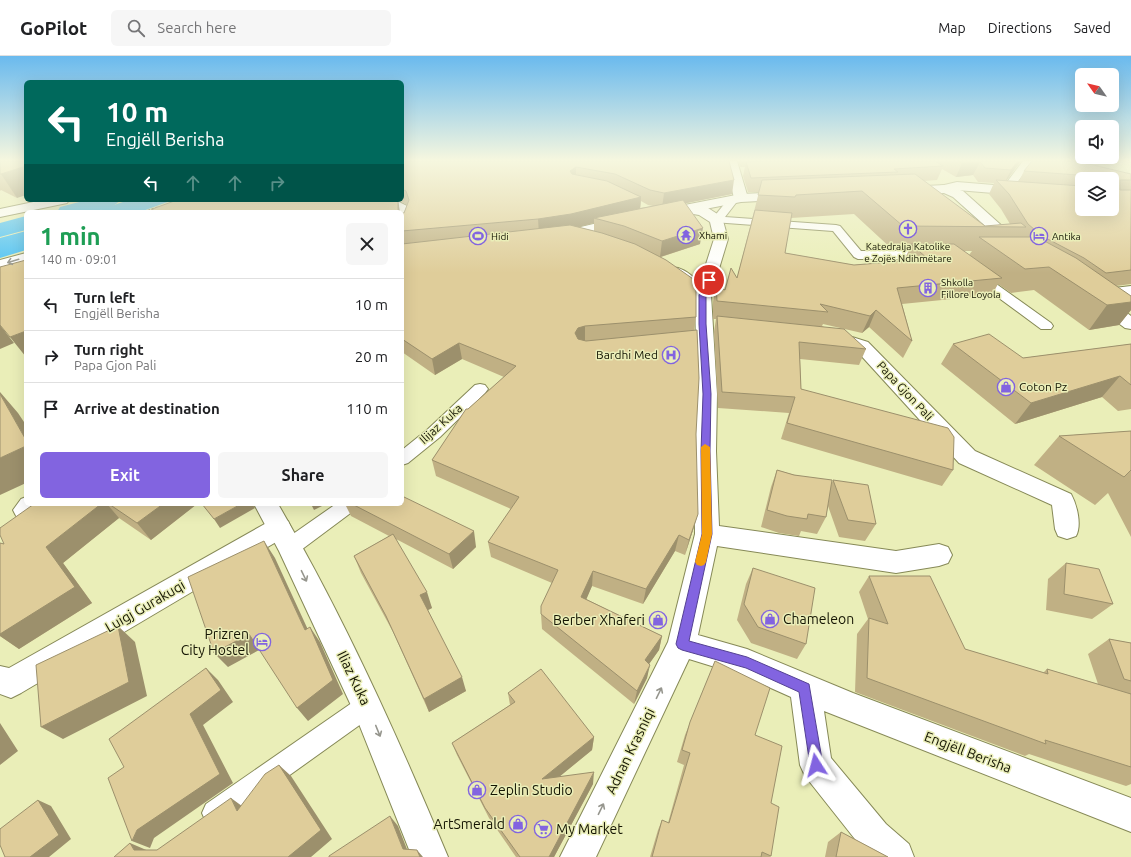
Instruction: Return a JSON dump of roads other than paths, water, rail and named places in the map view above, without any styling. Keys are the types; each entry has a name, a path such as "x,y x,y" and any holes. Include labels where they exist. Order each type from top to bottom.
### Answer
{"street":[{"path":"545,238 571,234 650,214 687,209 736,198"},
{"path":"963,198 1027,255"},
{"path":"28,210 55,202"},
{"path":"682,644 707,534 705,451 707,394 703,332 703,295 721,239 717,220 703,210 687,209"},
{"path":"1,213 24,211"},
{"path":"571,234 613,244"},
{"path":"0,265 24,259"},
{"path":"660,263 685,278 703,295"},
{"path":"1131,291 1085,291 1131,324"},
{"name":"Papa Gjon Pali","path":"817,334 838,337 862,346 967,457 1063,500 1067,529"},
{"name":"Luigj Gurakuqi","path":"4,686 278,526"},
{"name":"Iliaz Kuka","path":"278,526 367,706 430,857"},
{"path":"707,534 896,562 939,555"},
{"name":"Engjëll Berisha","path":"682,644 747,663 852,708 1131,815"},
{"name":"Adnan Krasniqi","path":"578,857 682,644"},
{"path":"805,688 816,765 874,836 896,857"}],"lane":[{"path":"717,220 738,198"},
{"path":"391,202 403,206 405,210 404,219"},
{"path":"717,220 836,228 858,255 941,255"},
{"path":"1011,255 1027,255"},
{"path":"967,269 1046,326"},
{"name":"Ilijaz Kuka","path":"404,457 434,433 480,389"},
{"path":"278,526 343,506"},
{"path":"196,826 367,706"}],"water":[{"path":"123,202 168,202 146,210 99,210"},
{"path":"24,232 24,251 0,258 0,238"}],"waterway":[{"path":"75,210 103,202"},
{"path":"0,230 24,224"}],"place":[{"name":"Katedralja Katolike e Zojës Ndihmëtare","path":"908,229"},
{"name":"Xhami","path":"686,235"},
{"name":"Hidi","path":"478,236"},
{"name":"Antika","path":"1039,236"},
{"name":"Shkolla Fillore Loyola","path":"928,288"},
{"name":"Bardhi Med","path":"671,355"},
{"name":"Coton Pz","path":"1006,387"},
{"name":"Chameleon","path":"770,619"},
{"name":"Berber Xhaferi","path":"658,620"},
{"name":"Prizren City Hostel","path":"262,642"},
{"name":"Zeplin Studio","path":"477,790"},
{"name":"ArtSmerald","path":"518,824"},
{"name":"My Market","path":"543,829"}]}
